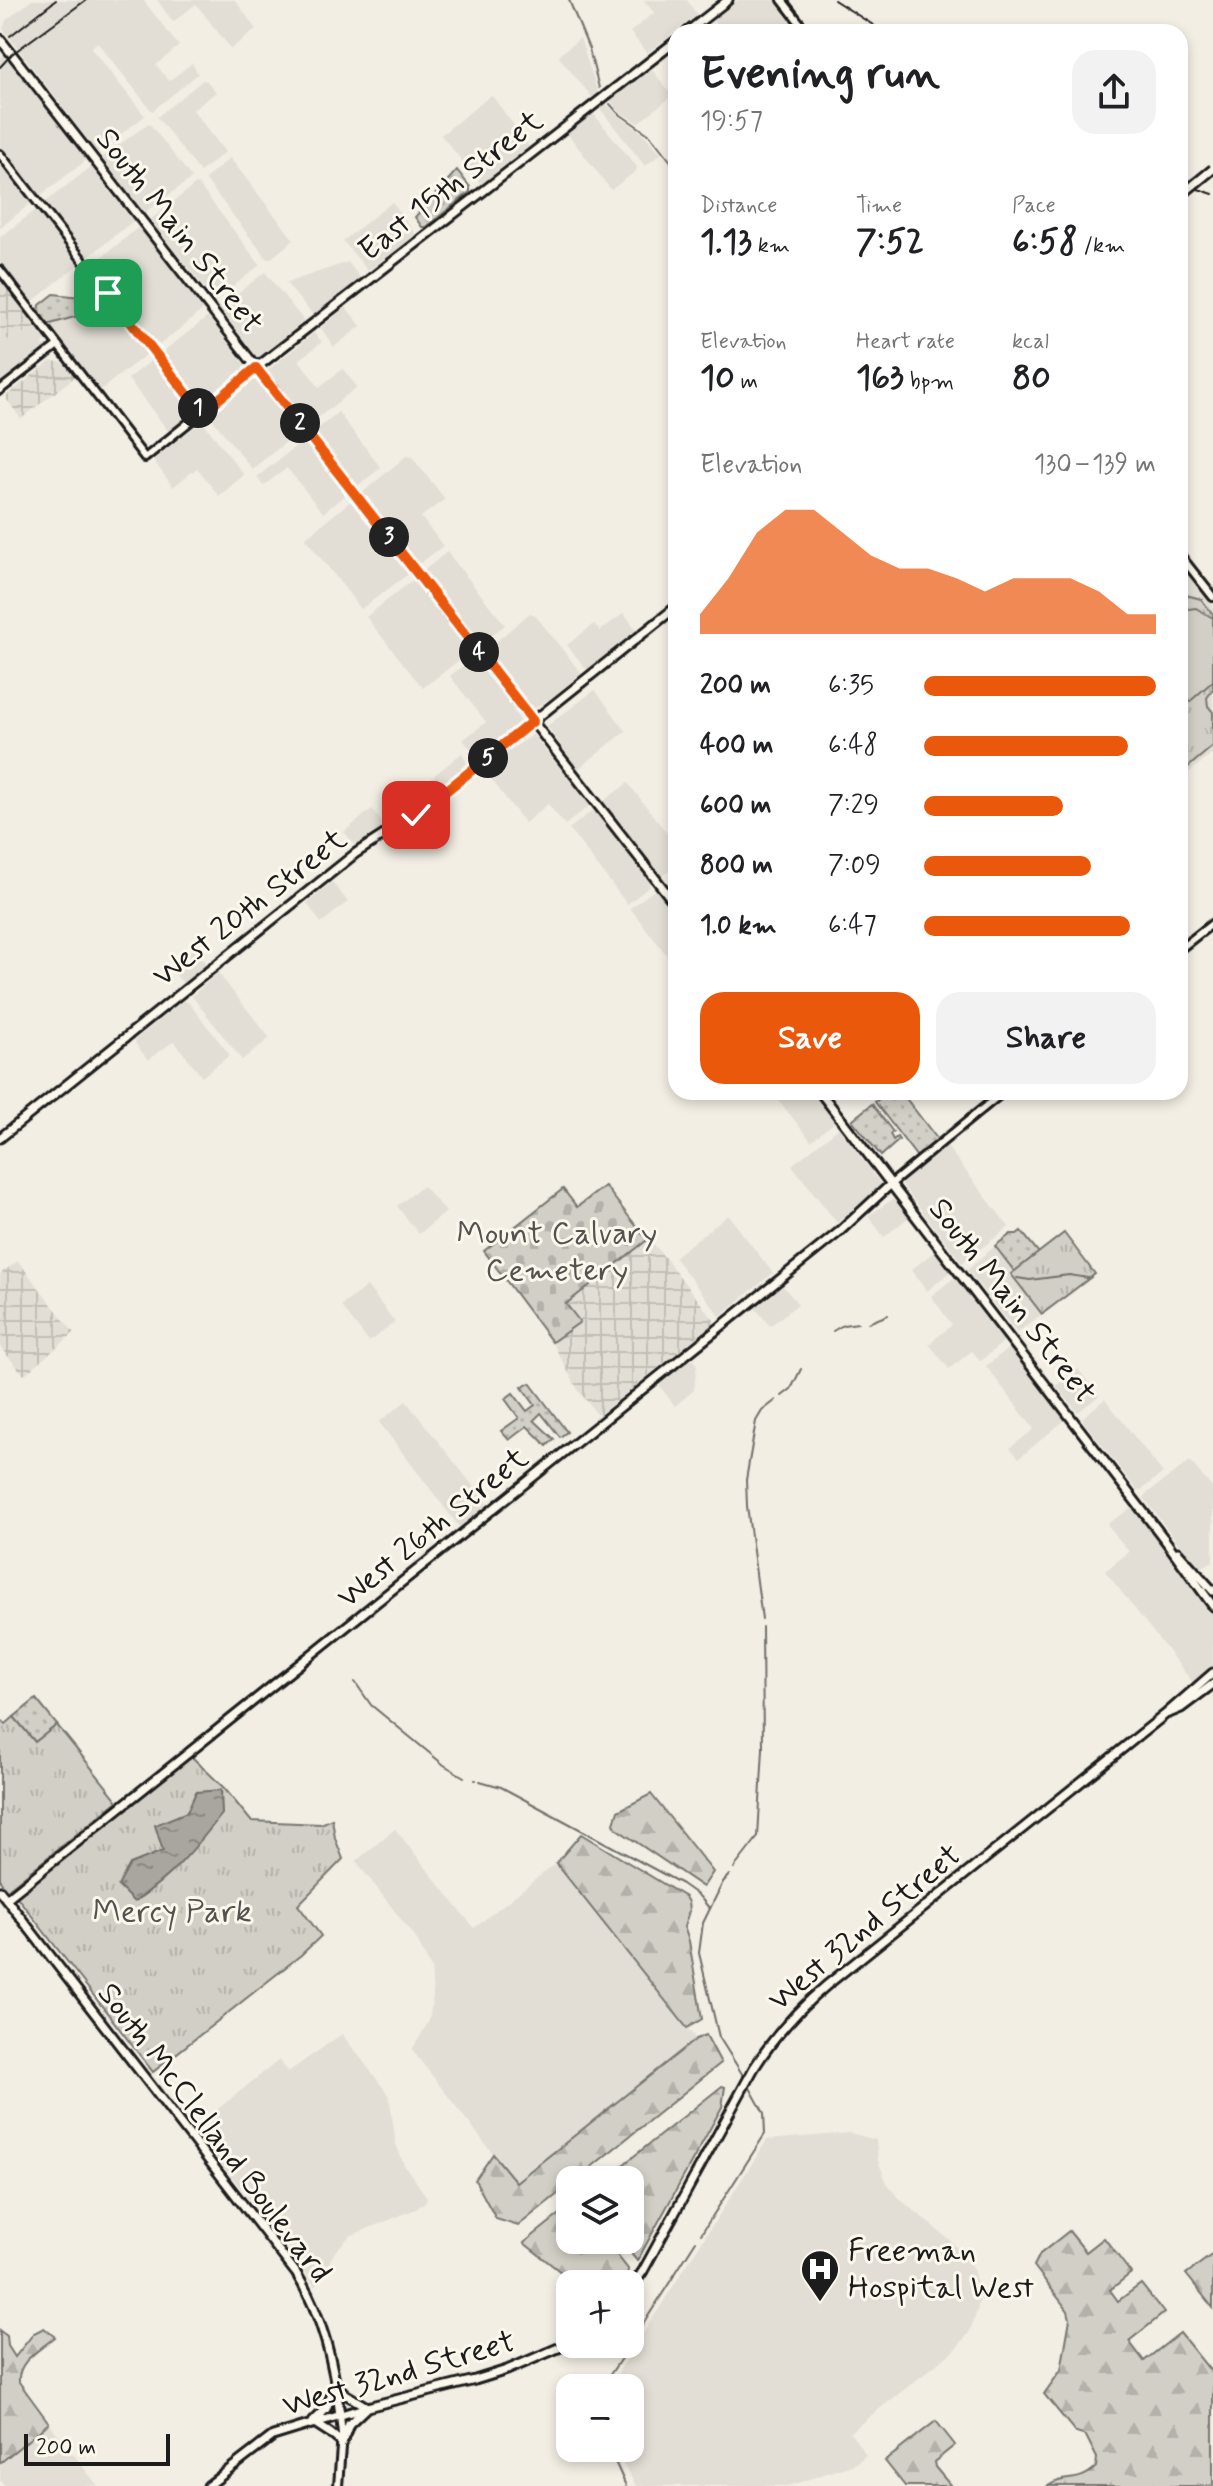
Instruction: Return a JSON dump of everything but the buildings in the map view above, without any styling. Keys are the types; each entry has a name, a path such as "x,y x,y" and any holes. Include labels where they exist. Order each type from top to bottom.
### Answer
{"main road":[{"path":"697,24 728,0"},
{"name":"South Main Street","path":"0,39 668,895"},
{"name":"East 15th Street","path":"256,368 668,47"},
{"path":"1188,189 1213,169"},
{"name":"West 20th Street","path":"0,1138 356,853 421,811 668,613"},
{"name":"South Main Street","path":"826,1100 1213,1606"},
{"name":"West 26th Street","path":"3,1901 839,1232 891,1184"},
{"name":"South Main Street","path":"1165,1540 1213,1591"},
{"name":"West 32nd Street","path":"644,2270 754,2068 791,2017 1213,1673"},
{"path":"1167,1713 1181,1708 1213,1684"},
{"name":"South McClelland Boulevard","path":"0,1891 3,1901 291,2266 309,2296 326,2339 340,2415"},
{"name":"West 32nd Street","path":"208,2486 271,2437 313,2422 475,2380 556,2350"},
{"path":"336,2384 345,2394 367,2407 349,2424 342,2443 313,2422 326,2409 336,2384"}],"street":[{"path":"782,0 801,24"},
{"path":"0,154 202,413"},
{"path":"0,270 145,458 256,368"},
{"path":"0,390 58,345"},
{"path":"1188,565 1213,597"},
{"path":"1188,943 1213,923"},
{"path":"891,1184 993,1100"},
{"path":"338,2486 342,2443 340,2415"}],"shaded area":[{"path":"32,0 143,0 179,46 156,65 169,81 192,63 198,74 152,111 97,42 91,48 145,116 97,152 3,29 6,20"},
{"path":"157,0 235,0 256,29 231,49 196,4 173,22"},
{"path":"644,0 687,0 697,15 685,24 668,24 668,37 647,53 630,32 654,13"},
{"path":"738,0 777,0 796,24 715,24 713,20"},
{"path":"580,38 598,93 592,97 558,56"},
{"path":"4,55 85,159 40,196 0,148 0,59"},
{"path":"648,70 653,71 668,91 668,99 638,123 620,112 610,100"},
{"path":"203,80 216,92 193,110 225,152 200,172 157,117"},
{"path":"490,96 529,146 481,184 441,135"},
{"path":"606,103 643,133 661,154 645,166 601,110"},
{"path":"593,113 637,167 611,190 567,133"},
{"path":"149,123 192,178 144,213 101,158"},
{"path":"230,158 294,240 270,259 205,179"},
{"path":"0,162 31,203 0,228"},
{"path":"91,167 133,221 87,258 44,203"},
{"path":"196,184 260,265 215,301 150,220"},
{"path":"392,202 416,235 368,271 343,241"},
{"path":"36,210 79,264 32,302 0,263 0,237"},
{"path":"139,227 203,310 157,347 92,265"},
{"path":"348,262 359,280 313,315 286,283"},
{"path":"265,272 304,321 258,358 219,308"},
{"path":"0,278 38,327 0,343"},
{"path":"112,306 148,353 99,391 47,325"},
{"path":"346,307 361,326 334,347 321,328"},
{"path":"208,317 246,366 201,404 161,353"},
{"path":"38,327 45,339 42,352 0,385 0,343"},
{"path":"314,333 322,342 299,360 319,387 343,369 357,387 309,425 268,370"},
{"path":"152,360 194,410 169,432 128,379"},
{"path":"51,361 62,362 76,376 21,419 6,396"},
{"path":"255,379 299,432 252,469 209,415"},
{"path":"338,412 381,468 357,486 314,432"},
{"path":"202,421 244,475 219,496 197,468 173,487 153,460"},
{"path":"304,440 346,492 323,513 287,468 263,486 257,477"},
{"path":"406,456 412,457 445,499 421,517 443,546 419,564 362,493"},
{"path":"352,500 408,571 407,575 361,609 305,538"},
{"path":"447,552 505,625 481,643 423,571"},
{"path":"1188,571 1213,603 1213,753 1188,773"},
{"path":"414,579 469,651 423,688 366,617"},
{"path":"530,613 535,615 581,673 533,709 486,650"},
{"path":"624,613 636,630 586,669 567,645 594,624 600,631"},
{"path":"476,659 520,721 478,757 463,740 486,722 450,676"},
{"path":"595,690 626,731 578,769 547,726"},
{"path":"533,735 589,804 565,825 548,804 525,823 485,771 487,766"},
{"path":"462,753 468,765 422,801 418,800 412,793"},
{"path":"628,783 668,835 668,872 662,876 657,874 604,805 605,800"},
{"path":"372,809 385,826 355,845 344,832"},
{"path":"592,811 650,882 649,887 627,904 569,829"},
{"path":"332,882 348,902 321,923 307,903"},
{"path":"657,891 668,907 668,957 630,908"},
{"path":"194,948 207,965 183,983 169,968"},
{"path":"218,973 270,1038 242,1060 192,996"},
{"path":"183,1001 188,1002 230,1055 202,1077 174,1041 148,1060 135,1043"},
{"path":"778,1100 818,1100 831,1116 834,1123 811,1141"},
{"path":"839,1128 881,1184 837,1223 792,1165"},
{"path":"945,1144 1009,1227 962,1263 900,1182"},
{"path":"423,1186 446,1212 419,1234 397,1206"},
{"path":"893,1199 909,1217 884,1237 868,1216"},
{"path":"728,1215 773,1273 720,1316 674,1257"},
{"path":"649,1238 714,1323 599,1415 578,1390 552,1342 579,1322 566,1304"},
{"path":"995,1246 1015,1272 1012,1275 1042,1314 1017,1333 967,1270"},
{"path":"935,1251 950,1272 927,1291 911,1270"},
{"path":"18,1261 74,1333 24,1375 0,1347 0,1274"},
{"path":"954,1278 1004,1341 981,1361 972,1351 949,1369 929,1344 952,1325 931,1296"},
{"path":"367,1286 395,1322 369,1342 341,1306"},
{"path":"783,1286 798,1304 770,1326 755,1308"},
{"path":"1011,1349 1065,1420 1019,1458 1010,1448 1034,1429 986,1366"},
{"path":"689,1360 694,1360 697,1365 694,1390 675,1406 659,1385"},
{"path":"1078,1369 1099,1396 1078,1412 1056,1386"},
{"path":"1105,1399 1163,1473 1141,1490 1137,1490 1083,1421 1083,1417"},
{"path":"406,1401 486,1502 485,1508 460,1528 379,1422"},
{"path":"1190,1461 1213,1489 1213,1561 1201,1568 1183,1550 1144,1498"},
{"path":"1133,1507 1213,1610 1213,1668 1194,1684 1105,1571 1129,1552 1107,1524"},
{"path":"395,1829 474,1928 556,1863 696,2039 515,2182 412,2050 429,2021 433,1995 431,1969 417,1940 356,1861"},
{"path":"342,2034 389,2095 396,2144 404,2165 427,2197 416,2209 350,2236 336,2250 315,2287 289,2248 193,2129 279,2060 288,2072"},
{"name":"Freeman Hospital West","path":"850,2133 876,2140 878,2161 887,2183 900,2199 952,2242 973,2269 980,2295 969,2333 956,2349 850,2432 866,2455 855,2464 788,2486 636,2486 622,2462 644,2462 644,2374 617,2374 627,2358 644,2358 644,2332 767,2140"},
{"path":"49,2423 98,2486 5,2486 0,2480 0,2463"}],"green space":[{"path":"457,170 470,187 470,192 422,227 415,217"},
{"path":"96,286 112,306 47,325 39,314 40,305 54,294 81,297"},
{"path":"1188,596 1201,599 1213,614 1213,689 1207,698 1213,712 1213,746 1188,767"},
{"path":"1196,608 1213,618 1213,681 1188,703 1188,609"},
{"path":"907,1100 938,1140 917,1157 875,1102"},
{"path":"872,1104 893,1132 890,1134 893,1140 897,1137 899,1140 881,1156 852,1120"},
{"name":"Mount Calvary Cemetery","path":"605,1186 647,1240 566,1304 580,1322 552,1342 484,1251 563,1189 577,1207"},
{"path":"1021,1231 1039,1253 1015,1272 995,1246"},
{"path":"1064,1233 1095,1274 1042,1314 1011,1274"},
{"path":"530,1383 567,1432 560,1437 541,1413 534,1420 554,1439 547,1446 527,1426 509,1440 501,1431 519,1418 505,1399 513,1393 527,1411 535,1405 522,1387"},
{"path":"36,1699 57,1725 35,1742 14,1717"},
{"path":"14,1717 35,1742 57,1725 118,1801 7,1890 0,1881 0,1719 6,1724"},
{"name":"Mercy Park","path":"189,1754 225,1789 251,1821 321,1824 332,1819 343,1859 298,1905 321,1936 153,2072 14,1893"},
{"path":"651,1794 713,1872 703,1887 614,1824 618,1811"},
{"path":"581,1834 685,1897 688,1902 689,1911 684,1927 702,2019 687,2028 556,1863"},
{"path":"706,2035 721,2063 592,2166 556,2166 556,2195 518,2226 496,2219 475,2180 493,2154 516,2182 696,2039"},
{"path":"722,2086 725,2087 722,2107 644,2248 644,2166 622,2166"},
{"path":"556,2217 556,2254 616,2254 628,2270 558,2270 524,2243"},
{"path":"1069,2231 1086,2252 1104,2238 1131,2273 1110,2290 1118,2301 1141,2284 1164,2313 1129,2341 1144,2361 1180,2333 1213,2374 1213,2486 1048,2486 1060,2480 1083,2476 1096,2467 1097,2458 1086,2436 1076,2433 1044,2394 1061,2370 1070,2319 1068,2311 1034,2266 1040,2254"},
{"path":"1213,2254 1213,2308 1186,2274"},
{"path":"44,2328 55,2337 26,2362 19,2382 49,2423 0,2463 0,2331 7,2336 8,2346 15,2357 34,2333"},
{"path":"936,2421 955,2445 934,2462 951,2486 905,2486 885,2461"}],"water":[{"path":"221,1790 222,1814 182,1862 134,1902 118,1886 130,1864 163,1851 155,1825 187,1812 196,1792"}],"waterway":[{"path":"569,0 589,49 599,88"},
{"path":"610,104 650,135 668,158"},
{"path":"1017,1278 1030,1280 1069,1275 1088,1278"},
{"path":"868,1323 888,1315"},
{"path":"833,1331 843,1325 858,1323"},
{"path":"782,1396 791,1389 801,1369"},
{"path":"762,1619 746,1480 756,1421 762,1411 776,1400"},
{"path":"734,1868 758,1837 763,1749 762,1627"},
{"path":"355,1682 371,1705 444,1765 464,1777"},
{"path":"480,1781 501,1787 682,1884 710,1909"},
{"path":"729,1875 703,1923 699,1953 719,2037 744,2077"},
{"path":"701,2234 765,2134 764,2113 749,2086"},
{"path":"644,2323 696,2241"},
{"path":"610,2374 621,2358"},
{"path":"615,2462 626,2486"}],"railway":[{"path":"10,36 56,0"},
{"path":"0,67 12,54 86,0"},
{"path":"834,0 872,24"},
{"path":"1188,186 1213,194"}],"place":[{"name":"Freeman Hospital West","path":"820,2303"}],"route":[{"path":"108,293 202,413 256,368 533,721 416,815"}]}
